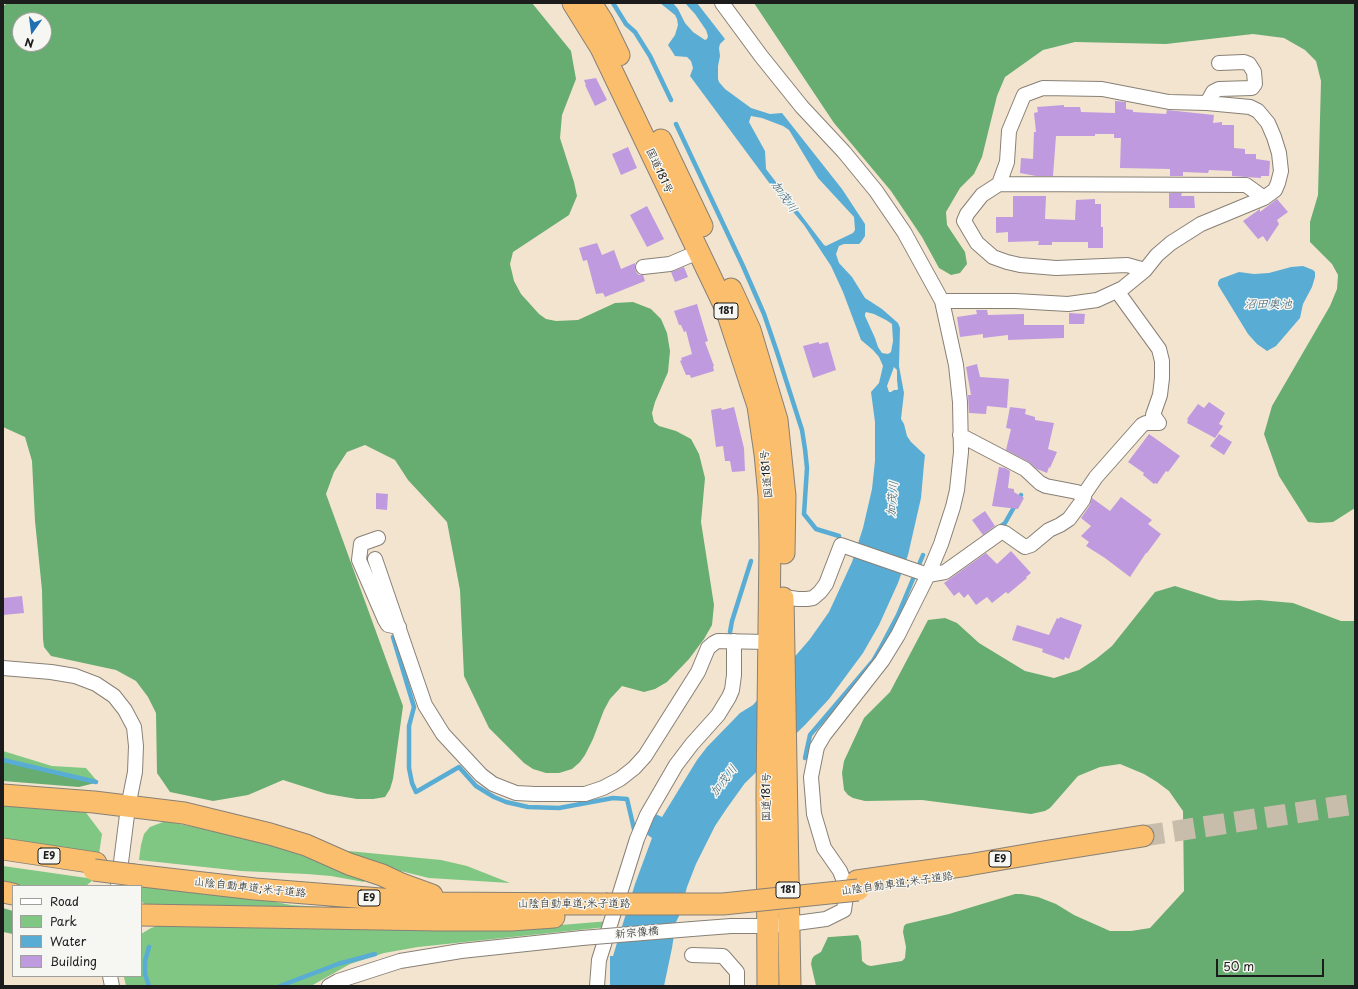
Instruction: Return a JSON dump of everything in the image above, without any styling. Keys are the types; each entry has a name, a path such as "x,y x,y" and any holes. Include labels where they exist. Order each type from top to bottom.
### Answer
{"highway":[{"name":"国道181号","path":"573,3 601,48 726,310 758,406 769,496 770,545 776,596"},
{"name":"国道181号","path":"591,3 603,22 658,134 750,330 777,420 785,496 773,646 776,794 789,924 790,986"},
{"name":"国道181号","path":"768,986 768,926 776,794"},
{"path":"3,795 94,802 184,813 270,834 306,845 348,864 382,875 432,895"},
{"name":"山陰自動車道;米子道路","path":"3,848 95,866 129,877 255,889 432,903 605,905 724,904 858,885 969,874 1143,842"},
{"name":"山陰自動車道;米子道路","path":"3,856 95,866"},
{"name":"山陰自動車道;米子道路","path":"129,877 256,882 432,895 605,905 702,892 858,885"},
{"path":"142,915 511,920 605,905"}],"street":[{"path":"722,3 761,56 802,107 844,152 876,191 904,232 942,301 956,365 960,402 961,452 953,507 941,544 924,573"},
{"path":"1207,103 1213,92 1219,89 1252,88 1255,84 1254,72 1249,64 1244,62 1219,63"},
{"path":"942,301 1014,301 1068,304 1097,300 1123,288 1145,270 1157,255 1171,243 1201,224 1264,198 1275,190 1281,171 1274,137 1268,123 1258,111 1250,107 1207,103 1169,102 1102,89 1043,88 1024,95 1009,131 1007,162 999,184"},
{"path":"1145,270 1127,265 1056,268 1020,265 1007,262 993,257 977,243 964,221 966,214 982,195 999,184 1246,185 1264,198"},
{"path":"643,267 670,264 698,252"},
{"path":"776,596 807,600 813,598 826,584 841,545 924,573 945,572 1001,532 1005,533 1022,546 1031,546 1049,530 1069,519 1083,500 1083,496 1096,476 1142,425 1146,423 1159,423 1154,415 1160,395 1162,378 1162,361 1159,349 1117,291"},
{"path":"960,435 968,438 1012,464 1024,469 1040,484 1052,488 1077,492 1083,496"},
{"path":"378,538 361,544 359,560 384,620 388,625 399,627"},
{"path":"376,559 425,705 443,734 481,775 493,784 516,793 585,794 603,788 620,779 645,756 698,672 708,648 714,642 734,641 773,646"},
{"name":"新宗像橋","path":"330,986 338,981 400,961 461,951 582,938 731,926 768,926 789,924 826,919 844,910 847,889 840,871 824,848 814,814 811,777 817,748 824,736 882,661 898,635 924,573"},
{"path":"597,986 599,960 637,839 662,786 692,744 718,715 729,697 732,690 734,675 734,641"},
{"path":"3,668 51,672 75,676 96,684 114,696 125,710 134,727 136,746 135,772 128,807 129,877"},
{"path":"692,955 723,956 737,972 737,986"}],"green space":[{"path":"8,3 532,3 571,51 576,79 562,115 560,138 577,196 569,215 513,252 510,264 514,281 521,294 539,314 546,319 556,321 578,320 615,303 633,302 651,309 661,319 667,333 670,351 668,372 655,402 652,413 654,422 659,426 676,431 691,439 699,454 705,478 701,522 714,605 712,625 704,639 689,659 667,682 655,689 644,692 622,686 610,699 604,710 585,755 572,769 559,773 546,773 533,769 524,763 489,728 464,676 460,590 447,522 408,480 395,460 365,445 347,452 334,472 326,494 403,706 393,779 390,789 385,797 357,799 327,794 283,780 248,795 213,801 170,792 157,773 156,713 148,697 136,681 116,670 51,656 44,647 42,590 35,521 32,461 25,437 3,427 3,6"},
{"path":"754,3 1355,3 1355,508 1333,522 1308,522 1279,476 1264,434 1272,406 1330,306 1337,289 1338,275 1332,264 1310,242 1310,222 1318,195 1321,81 1316,61 1305,50 1284,38 1253,34 1166,44 1075,42 1043,50 1005,77 997,96 982,157 974,174 960,188 946,212 947,225 965,252 967,264 960,273 951,275 939,268 922,237 891,191 834,123"},
{"path":"1175,586 1219,600 1259,600 1293,603 1341,621 1355,621 1355,986 816,986 811,964 812,959 821,952 828,937 858,935 861,942 862,961 871,966 902,961 905,958 906,947 903,932 906,924 949,914 1015,894 1038,897 1056,904 1074,915 1110,931 1131,931 1150,928 1184,891 1183,811 1169,791 1157,782 1144,774 1120,764 1100,767 1078,776 1050,808 1045,811 1031,814 922,800 865,801 848,795 844,790 842,773 844,761 864,718 890,692 928,620 945,618 957,623 979,643 1025,671 1054,678 1079,670 1096,659 1112,646 1155,592"},
{"path":"3,751 52,766 86,768 97,781 3,759"},
{"path":"3,760 95,783 79,787 3,781"},
{"path":"3,803 84,810 102,834 99,854 3,841"},
{"path":"163,822 170,822 261,841 365,880 364,882 331,876 241,871 139,860 144,834 150,827"},
{"path":"338,850 441,860 467,866 510,883 429,878 372,864"},
{"path":"3,866 94,879 87,885 3,885"},
{"path":"134,883 249,897 291,905 417,910 149,908 142,902 142,885 135,885"},
{"path":"3,908 12,911 12,934 3,932"},
{"path":"609,921 606,927 418,947 384,953 350,964 311,986 126,986 124,977 142,977 142,933 151,928 161,925 525,928"}],"water":[{"name":"加茂川","path":"660,3 673,3 678,9 685,23 693,32 705,40 707,39 708,36 706,30 685,3 697,3 725,39 720,44 719,48 719,82 725,89 751,108 770,114 782,113 842,189 865,224 865,236 861,242 859,244 844,244 839,246 836,254 839,263 852,277 865,298 882,309 898,323 900,328 899,366 904,393 901,419 907,436 911,442 925,455 921,498 908,555 898,583 879,625 863,653 829,699 805,725 745,783 715,826 696,864 687,887 680,914 676,922 664,986 610,986 610,956 613,956 635,884 652,838 642,831 651,812 662,817 697,760 707,747 740,713 753,705 810,639 829,612 852,562 863,528 872,489 875,461 875,422 871,392 879,383 883,366 879,357 861,340 843,292 831,266 804,225 770,184 690,76 693,68 691,61 687,57 675,56 668,45 675,35 678,25 675,15","holes":["751,116 762,118 783,126 789,130 818,178 854,217 855,230 853,233 826,246 824,245 766,169 765,151 749,122","866,312 874,314 892,324 893,341 891,352 888,354 882,353 878,347 865,314","894,367 897,370 898,389 889,392 887,386"]},
{"name":"沼田奥池","path":"1303,266 1313,270 1315,272 1315,277 1312,287 1303,304 1300,318 1276,346 1267,351 1257,344 1248,334 1218,285 1218,282 1220,279 1239,272 1254,274 1269,273 1291,267"}],"building":[{"path":"596,78 607,100 595,106 584,80"},
{"path":"1115,101 1126,102 1126,109 1133,110 1133,112 1166,114 1167,110 1214,115 1213,123 1222,122 1222,125 1234,125 1234,148 1245,149 1245,154 1256,154 1256,159 1270,161 1269,176 1261,176 1261,178 1232,176 1232,171 1209,170 1208,173 1183,172 1183,176 1170,176 1170,169 1120,168 1121,138 1114,138 1114,134 1095,134 1095,136 1056,136 1053,176 1036,176 1020,173 1021,158 1033,159 1034,132 1036,132 1034,113 1038,112 1037,107 1064,105 1064,107 1080,107 1081,112 1115,113"},
{"path":"628,147 637,168 621,175 612,154"},
{"path":"1169,193 1182,193 1181,196 1194,196 1195,208 1169,208"},
{"path":"1013,196 1046,196 1045,219 1075,220 1076,200 1095,199 1095,204 1101,204 1103,248 1088,248 1088,242 1052,242 1052,245 1038,245 1039,241 1008,242 1008,232 996,233 996,217 1013,217"},
{"path":"1277,199 1288,212 1277,220 1279,224 1267,242 1263,236 1258,239 1243,221 1260,209 1260,212"},
{"path":"647,206 664,239 647,247 630,215"},
{"path":"597,243 602,255 614,250 621,269 635,263 636,272 639,275 643,275 645,281 605,297 603,293 596,294 587,260 583,261 579,248"},
{"path":"684,267 688,277 675,282 671,272"},
{"path":"697,304 708,341 705,342 714,366 714,371 691,378 690,375 686,375 680,361 682,360 681,358 692,354 686,331 684,332 681,325 679,325 674,311"},
{"path":"976,310 987,310 988,315 1024,314 1024,325 1064,325 1064,338 1008,340 1008,335 983,338 983,334 960,337 957,317 977,314"},
{"path":"1069,313 1085,314 1084,324 1069,324"},
{"path":"819,342 819,344 828,342 836,370 813,378 803,346"},
{"path":"977,364 980,377 1009,379 1007,408 987,406 986,414 969,413 968,395 971,395 966,367"},
{"path":"1209,402 1225,413 1219,424 1223,426 1215,438 1187,423 1187,419 1198,404 1204,408"},
{"path":"734,407 744,448 745,471 732,472 730,461 725,461 723,446 716,447 711,410 721,408 722,410"},
{"path":"1010,407 1026,409 1025,414 1035,417 1035,420 1054,423 1048,449 1057,452 1047,473 1037,469 1029,462 1006,450 1011,429 1006,428"},
{"path":"1149,434 1180,456 1168,472 1166,471 1157,484 1154,484 1143,475 1144,473 1128,462"},
{"path":"1219,434 1232,442 1224,455 1210,446"},
{"path":"999,467 1010,471 1008,488 1014,489 1014,492 1024,498 1018,509 992,506"},
{"path":"376,493 388,494 387,510 376,509"},
{"path":"1121,497 1152,520 1148,524 1161,534 1130,577 1086,546 1089,542 1081,536 1091,526 1081,518 1090,505 1092,498 1110,511"},
{"path":"985,511 995,526 983,535 972,520"},
{"path":"1011,551 1031,573 1008,594 1006,592 992,603 987,597 976,605 968,594 964,598 959,592 954,596 944,583 986,553 997,564"},
{"path":"22,596 24,613 3,615 3,598"},
{"path":"1060,617 1082,625 1069,659 1065,657 1064,660 1042,652 1043,649 1012,640 1017,625 1049,635 1057,618 1059,619"}],"waterway":[{"path":"613,3 626,24 635,32 650,56 671,100"},
{"path":"676,124 743,266 764,314 777,352 802,430 807,468 804,514 816,529 839,536"},
{"path":"997,529 1005,523 1021,495"},
{"path":"805,758 810,735 873,661 898,615 923,555"},
{"path":"730,632 732,621 751,561"},
{"path":"393,637 414,707 409,726 409,768 412,783 416,792 459,767 476,786 494,797 506,802 528,807 559,808 613,798 627,799 634,829 639,830"},
{"path":"3,760 96,782"},
{"path":"149,947 145,961 145,974 149,986"},
{"path":"280,986 338,964 375,954"}],"tunnel":[{"path":"1143,836 1355,804"}]}
